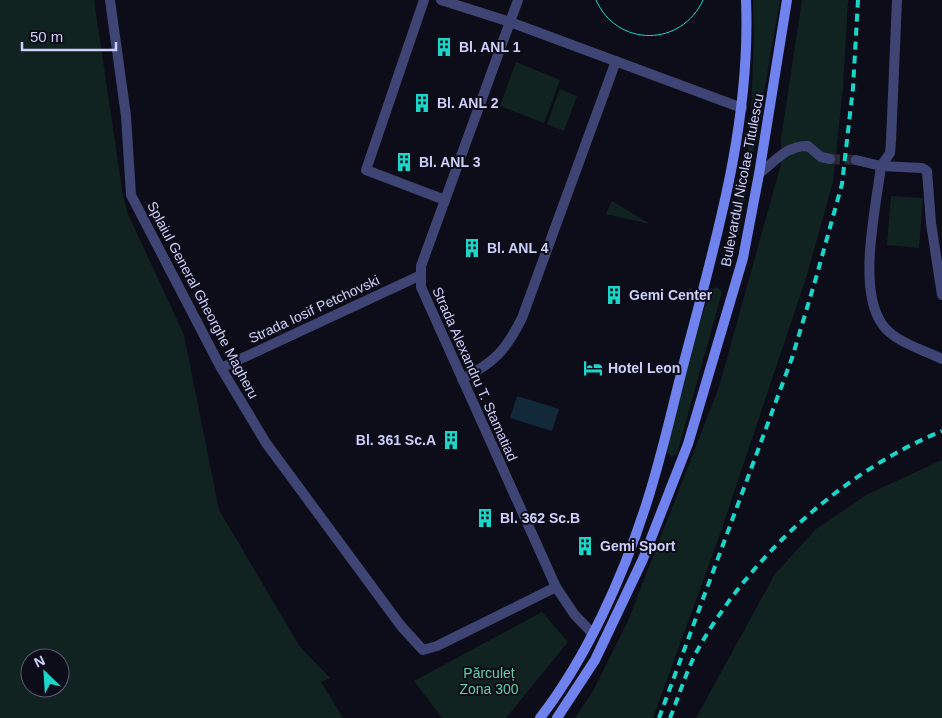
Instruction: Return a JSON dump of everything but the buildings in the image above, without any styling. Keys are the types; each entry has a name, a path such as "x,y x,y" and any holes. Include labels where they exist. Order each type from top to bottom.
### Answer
{"main road":[{"name":"Bulevardul Nicolae Titulescu","path":"540,718 556,696 592,634 621,575 652,485 721,216 738,142 747,24 746,0"},
{"name":"Bulevardul Nicolae Titulescu","path":"557,718 595,660 643,559 688,444 743,258 759,174 787,0"}],"street":[{"name":"Splaiul General Gheorghe Magheru","path":"110,0 126,116 132,195 221,368 266,443 401,626 423,650 437,646 556,587"},
{"path":"424,0 366,170 445,200"},
{"path":"441,0 510,22 742,108"},
{"name":"Strada Alexandru T. Stamatiad","path":"518,0 419,276 425,301 556,587 574,614 592,634"},
{"path":"897,0 890,153 881,166 869,266 870,288 874,307 883,325 895,336 942,359"},
{"path":"462,379 492,362 501,354 512,339 522,318 616,61"},
{"path":"759,174 784,152 794,147 808,146 821,157 830,159"},
{"path":"856,160 881,166 922,168 927,171 931,223 942,295"},
{"name":"Strada Iosif Petchovski","path":"221,368 419,276"}],"green space":[{"path":"0,0 94,0 123,196 128,214 184,335 219,510 300,647 330,678 321,682 343,718 0,718"},
{"path":"753,0 780,0 739,235 734,239 730,236 730,232 750,140 754,37"},
{"path":"802,0 848,0 843,87 833,182 807,275 720,534 653,718 575,718 593,691 628,621 719,387 781,164 781,139"},
{"path":"516,62 560,80 544,123 500,106"},
{"path":"560,89 577,96 564,131 547,124"},
{"path":"891,196 923,198 919,248 887,245"},
{"path":"612,201 650,224 606,214"},
{"path":"717,287 722,292 677,454 672,457 667,453 687,365 710,290"},
{"path":"942,460 942,718 696,718 775,574 816,529 866,495"},
{"name":"Părculeț Zona 300","path":"542,612 568,642 506,718 442,718 414,681"}],"water":[{"path":"517,396 559,409 552,431 510,418"}],"tunnel":[{"path":"830,159 856,160"}],"tram line":[{"path":"596,0 606,16 619,27 634,33 650,36 680,27 693,15 703,0"}],"railway":[{"path":"659,718 792,358 816,278 842,184 853,88 858,0"},
{"path":"670,718 697,651 718,616 771,551 834,494 869,469 905,448 942,431"}],"place":[{"name":"Bl. ANL 1","path":"444,47"},
{"name":"Bl. ANL 2","path":"422,103"},
{"name":"Bl. ANL 3","path":"404,162"},
{"name":"Bl. ANL 4","path":"472,248"},
{"name":"Gemi Center","path":"614,295"},
{"name":"Hotel Leon","path":"593,368"},
{"name":"Bl. 361 Sc.A","path":"451,440"},
{"name":"Bl. 362 Sc.B","path":"485,518"},
{"name":"Gemi Sport","path":"585,546"}]}
